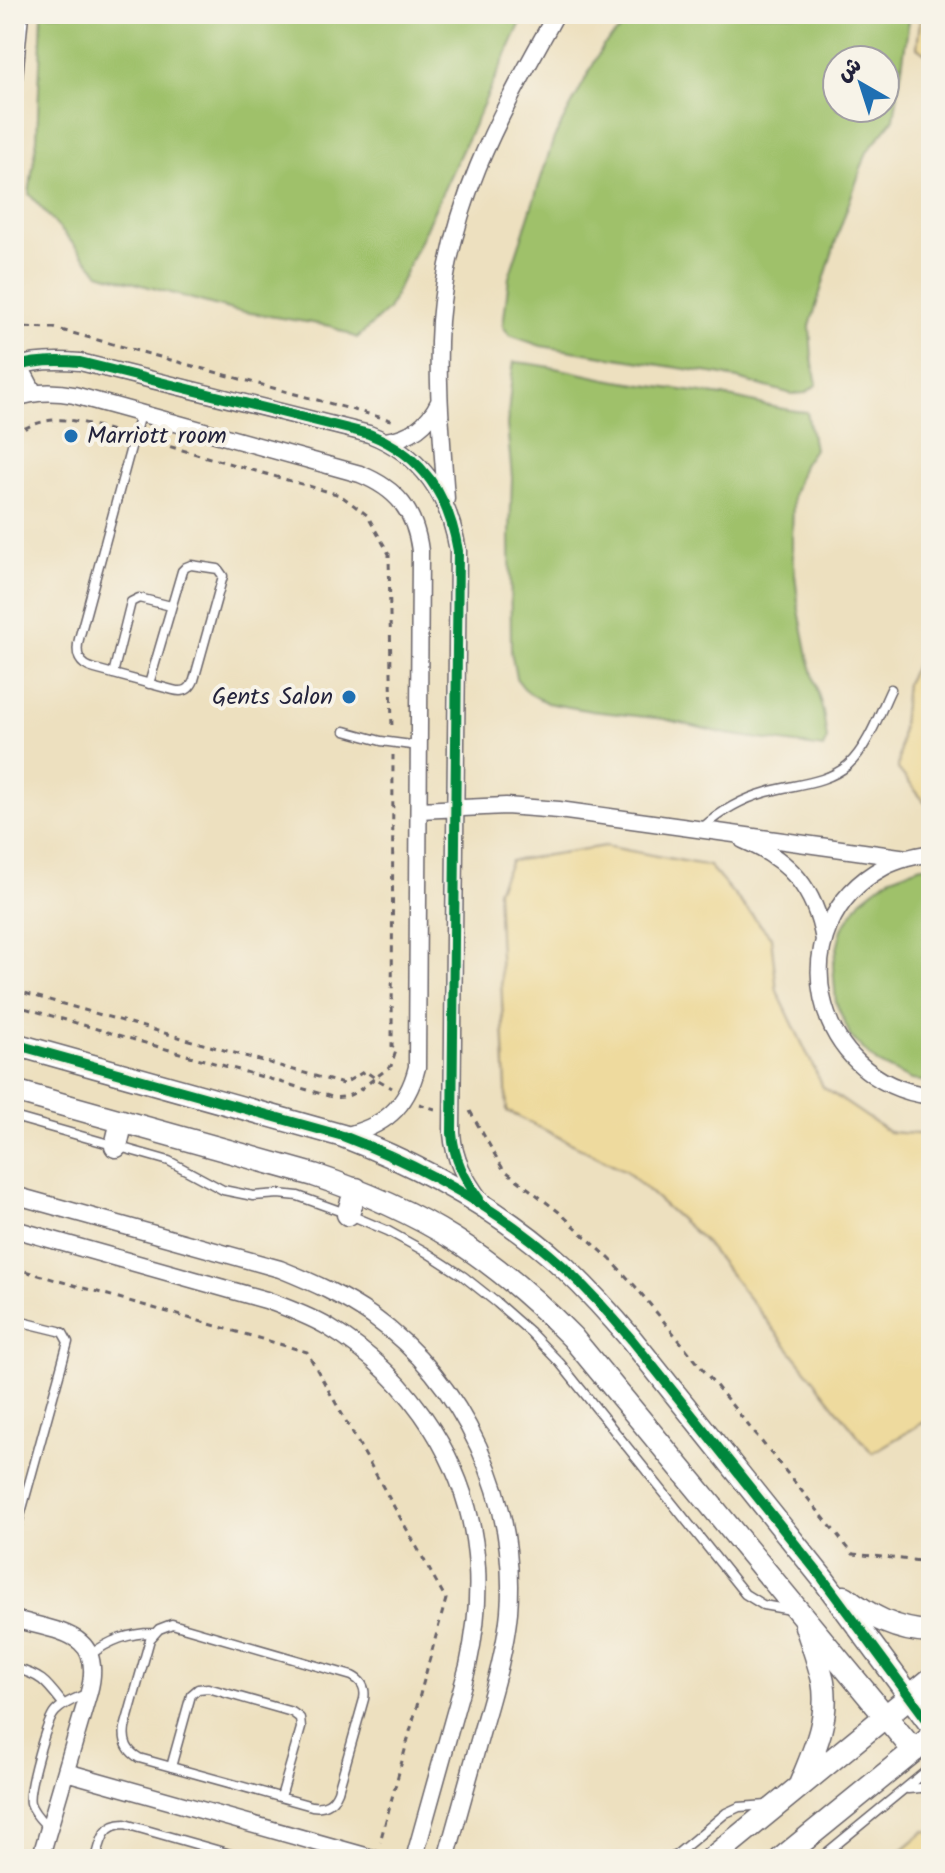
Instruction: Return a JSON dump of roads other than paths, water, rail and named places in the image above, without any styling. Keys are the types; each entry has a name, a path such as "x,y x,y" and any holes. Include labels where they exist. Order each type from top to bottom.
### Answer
{"street":[{"path":"14,77 20,14"},
{"path":"446,505 439,361 443,296 452,244 476,169 492,133 556,14"},
{"path":"34,393 16,362 80,362 348,428 386,441 402,451 425,472 441,495 455,529 458,551 452,1133 459,1168 484,1206"},
{"path":"14,399 34,393 61,393 360,474 390,490 412,518 420,551 417,1067 406,1098 399,1106 374,1126 343,1136"},
{"path":"386,441 407,436 416,430 426,422 440,400"},
{"path":"419,810 506,806 546,809 907,858"},
{"path":"723,831 761,847 793,871 814,904 824,942"},
{"path":"931,853 884,867 864,881 833,919 824,942 820,970 822,998 830,1025 844,1049 863,1069 887,1084 913,1094 931,1096"},
{"path":"14,1044 343,1136 416,1167 484,1206 544,1251 599,1303 642,1352 823,1579 931,1725"},
{"path":"14,1091 356,1189 435,1226 508,1276 541,1305 572,1337 885,1716 922,1744 781,1859"},
{"path":"116,1146 122,1121"},
{"path":"348,1214 356,1189"},
{"path":"14,1195 280,1269 312,1282 371,1315 397,1336 443,1386 462,1414 478,1444 500,1509 508,1565 509,1610 497,1677 446,1859"},
{"path":"14,1229 266,1300 327,1326 380,1365 423,1414 441,1442 466,1503 476,1557 478,1601 468,1666 414,1859"},
{"path":"823,1579 880,1621 908,1630 931,1632"},
{"path":"800,1786 822,1730 825,1705 823,1680 801,1614"},
{"path":"14,1619 74,1637 84,1644 93,1667 89,1692 40,1859"},
{"path":"711,1859 931,1679"},
{"path":"66,1772 376,1859"}],"lane":[{"path":"140,414 76,649 78,659 85,666 149,684 179,692 186,690 191,686 222,581 218,569 196,565 182,571 149,684"},
{"path":"113,674 131,602 139,598 171,606"},
{"path":"701,828 726,809 754,796 816,781 840,771 858,754 891,689"},
{"path":"345,731 419,746"},
{"path":"14,1117 180,1165 223,1190 253,1196 298,1196 388,1231 426,1252 497,1303 560,1363 745,1594 763,1605 801,1614"},
{"path":"14,1320 59,1331 68,1342 14,1538"},
{"path":"90,1655 128,1635 153,1633 165,1626 179,1625 352,1676 364,1688 364,1699 335,1798 319,1807 133,1754 124,1735 153,1633"},
{"path":"14,1668 44,1680 64,1705"},
{"path":"171,1767 191,1695 203,1688 222,1692 292,1712 300,1718 301,1728 281,1797"},
{"path":"49,1829 32,1808 30,1788 50,1718 64,1705 89,1692"},
{"path":"819,1859 931,1767"},
{"path":"903,1790 931,1787"},
{"path":"671,1859 732,1810 777,1805"},
{"path":"96,1859 103,1835 113,1826 125,1824 248,1859"}],"place":[{"name":"Marriott room","path":"71,436"},
{"name":"Gents Salon","path":"349,697"}]}
